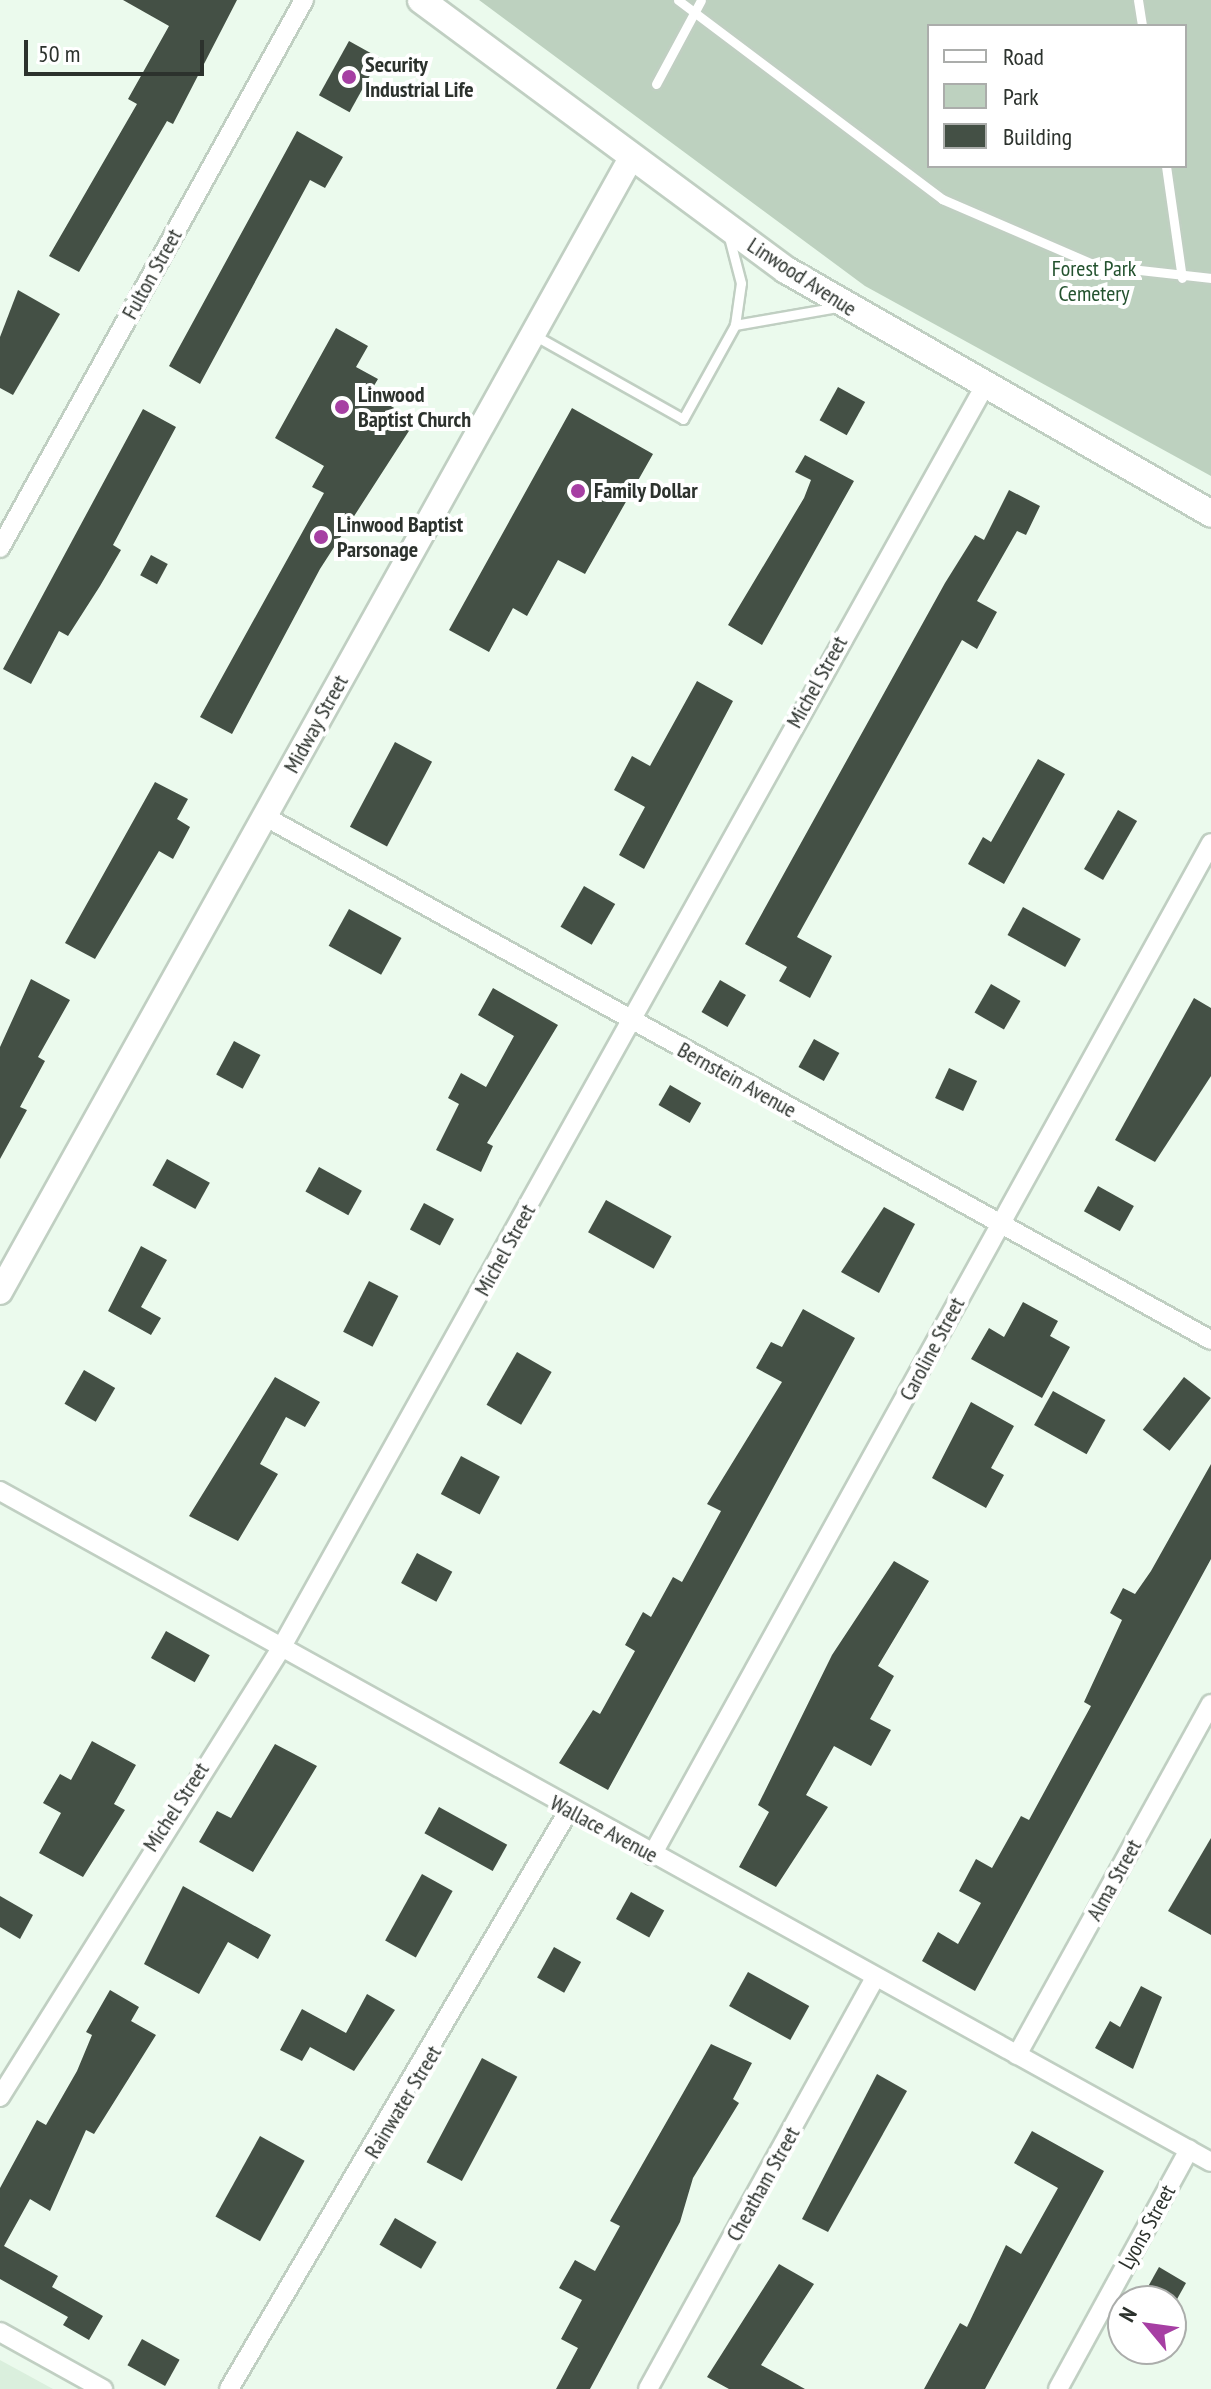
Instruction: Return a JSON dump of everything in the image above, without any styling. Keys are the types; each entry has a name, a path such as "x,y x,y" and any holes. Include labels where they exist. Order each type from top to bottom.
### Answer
{"main road":[{"name":"Linwood Avenue","path":"421,0 727,227 844,306 1211,513"}],"street":[{"name":"Fulton Street","path":"0,548 304,0"},
{"name":"Midway Street","path":"0,1292 632,156"},
{"name":"Michel Street","path":"0,2097 280,1650 984,387"},
{"name":"Bernstein Avenue","path":"264,816 632,1023 1001,1220 1211,1340"},
{"name":"Caroline Street","path":"652,1855 1211,843"},
{"name":"Wallace Avenue","path":"0,1491 280,1650 1211,2162"},
{"name":"Alma Street","path":"1017,2055 1211,1704"},
{"name":"Rainwater Street","path":"229,2389 569,1810"},
{"name":"Cheatham Street","path":"648,2389 875,1978"},
{"name":"Lyons Street","path":"1058,2389 1189,2150"},
{"path":"0,2332 103,2389"}],"lane":[{"path":"678,0 942,199 1087,262 1182,278 1211,278"},
{"path":"656,84 701,0"},
{"path":"1138,0 1142,24"},
{"path":"1166,168 1182,278"},
{"path":"534,335 683,419 735,325 741,283 727,227"},
{"path":"735,325 844,306"}],"shaded area":[{"path":"0,2360 53,2389 0,2389"}],"green space":[{"name":"Forest Park Cemetery","path":"479,0 1211,0 1211,476 865,286"}],"building":[{"path":"123,0 237,0 173,124 167,121 79,272 49,256 137,104 128,99 169,26"},
{"name":"Security Industrial Life","path":"349,41 380,58 350,112 319,95"},
{"path":"297,131 343,157 325,188 310,180 200,384 169,366"},
{"path":"18,290 60,314 13,395 0,388 0,337"},
{"path":"336,328 368,346 356,367 378,379 369,394 416,420 320,569 232,734 200,717 324,493 312,487 324,466 275,438"},
{"path":"838,387 865,402 847,435 820,420"},
{"name":"Family Dollar","path":"572,408 653,454 585,574 558,560 527,616 513,608 489,652 449,630"},
{"path":"143,409 176,427 113,545 121,550 68,636 59,631 31,684 3,669"},
{"path":"805,455 854,481 762,645 728,625 804,498 811,480 795,472"},
{"path":"1009,490 1040,506 1026,535 1017,531 977,601 997,612 977,649 962,640 797,937 832,956 810,998 779,981 787,967 745,944 945,583 975,535 984,540"},
{"path":"151,555 168,564 157,584 140,575"},
{"path":"697,681 733,701 644,869 619,855 645,807 614,790 632,756 650,766"},
{"path":"395,742 432,762 387,846 350,827"},
{"path":"1038,759 1065,774 1004,884 968,864 983,837 991,842"},
{"path":"155,782 188,799 177,819 190,827 173,859 159,851 95,959 65,943"},
{"path":"1118,810 1137,821 1103,880 1084,869"},
{"path":"584,886 615,904 592,945 560,927"},
{"path":"1023,907 1081,939 1065,967 1007,935"},
{"path":"349,909 401,938 381,975 329,946"},
{"path":"31,979 70,1000 38,1057 45,1061 20,1107 27,1110 0,1159 0,1047"},
{"path":"720,980 746,995 727,1027 702,1012"},
{"path":"991,984 1020,1001 1004,1030 974,1013"},
{"path":"493,988 558,1025 487,1143 493,1146 481,1172 436,1150 459,1104 448,1098 461,1073 486,1087 514,1036 478,1015"},
{"path":"1194,998 1211,1008 1211,1076 1155,1162 1115,1140"},
{"path":"814,1039 839,1053 824,1081 798,1067"},
{"path":"234,1041 260,1055 243,1089 216,1075"},
{"path":"949,1068 977,1081 963,1111 935,1098"},
{"path":"670,1085 701,1103 690,1123 658,1105"},
{"path":"167,1159 210,1183 195,1209 152,1185"},
{"path":"319,1167 362,1191 348,1215 305,1191"},
{"path":"1098,1186 1134,1206 1120,1231 1084,1211"},
{"path":"606,1200 672,1236 654,1269 588,1232"},
{"path":"424,1203 454,1219 440,1245 410,1229"},
{"path":"884,1207 915,1224 879,1293 841,1272"},
{"path":"141,1246 167,1260 141,1307 161,1318 151,1335 108,1311"},
{"path":"369,1281 398,1296 373,1347 343,1332"},
{"path":"1023,1302 1058,1321 1050,1336 1070,1347 1042,1398 971,1359 989,1328 1004,1337"},
{"path":"803,1309 855,1338 608,1790 559,1763 593,1710 600,1714 635,1651 625,1645 643,1612 651,1617 673,1577 682,1582 721,1511 707,1504 782,1382 756,1368 771,1342 782,1347"},
{"path":"517,1352 552,1372 521,1425 487,1405"},
{"path":"84,1370 115,1388 96,1422 64,1404"},
{"path":"275,1377 320,1402 305,1427 286,1417 260,1464 278,1474 238,1541 189,1516"},
{"path":"1184,1377 1211,1398 1170,1451 1143,1430"},
{"path":"1053,1391 1105,1420 1087,1454 1034,1425"},
{"path":"971,1402 1014,1426 991,1468 1004,1475 986,1508 932,1478"},
{"path":"461,1456 500,1477 480,1515 441,1494"},
{"path":"1211,1464 1211,1559 975,1991 922,1961 938,1932 958,1944 981,1903 959,1891 976,1859 992,1868 1021,1816 1029,1820 1091,1706 1084,1702 1122,1620 1110,1613 1123,1588 1135,1594 1151,1571"},
{"path":"417,1553 452,1572 436,1602 401,1583"},
{"path":"894,1561 929,1581 878,1666 894,1676 870,1719 891,1730 871,1766 834,1746 806,1795 828,1807 776,1887 739,1867 769,1812 758,1805 832,1655"},
{"path":"166,1631 210,1655 195,1682 151,1658"},
{"path":"92,1741 136,1765 114,1804 125,1810 83,1877 39,1853 61,1813 43,1803 60,1774 71,1780"},
{"path":"275,1744 317,1766 253,1872 199,1842 217,1811 231,1818"},
{"path":"439,1807 507,1845 493,1871 424,1833"},
{"path":"1211,1838 1211,1935 1168,1911"},
{"path":"422,1874 453,1891 416,1957 385,1940"},
{"path":"183,1886 271,1935 258,1959 228,1942 199,1994 144,1964"},
{"path":"631,1892 664,1910 649,1938 616,1919"},
{"path":"0,1896 33,1915 20,1939 0,1927"},
{"path":"554,1947 581,1962 564,1993 537,1978"},
{"path":"748,1972 809,2006 790,2040 729,2006"},
{"path":"1141,1986 1162,1997 1133,2069 1095,2048 1110,2021 1120,2027"},
{"path":"110,1990 139,2007 131,2021 156,2035 94,2134 86,2130 50,2211 30,2199 4,2246 58,2276 52,2287 103,2316 89,2340 63,2325 68,2317 0,2279 0,2188 37,2120 46,2125 77,2071 92,2035 86,2032"},
{"path":"367,1994 395,2010 354,2071 310,2047 302,2061 280,2050 302,2009 346,2033"},
{"path":"711,2044 752,2063 733,2099 739,2103 693,2178 680,2222 590,2389 556,2389 578,2348 561,2339 582,2300 559,2288 575,2260 595,2271 620,2226 610,2221"},
{"path":"482,2058 517,2077 462,2181 427,2162"},
{"path":"877,2074 907,2091 828,2232 802,2219"},
{"path":"1032,2131 1104,2171 985,2389 924,2389 960,2323 967,2327 1006,2245 1021,2254 1058,2188 1014,2163"},
{"path":"260,2136 305,2161 260,2241 215,2216"},
{"path":"395,2218 437,2242 421,2269 380,2245"},
{"path":"779,2264 814,2284 761,2365 805,2389 729,2389 707,2377"},
{"path":"1159,2267 1186,2283 1185,2285 1149,2285"},
{"path":"142,2339 180,2360 165,2386 127,2365"}],"place":[{"name":"Security Industrial Life","path":"349,77"},
{"name":"Linwood Baptist Church","path":"342,407"},
{"name":"Family Dollar","path":"578,491"},
{"name":"Linwood Baptist Parsonage","path":"321,537"}]}
